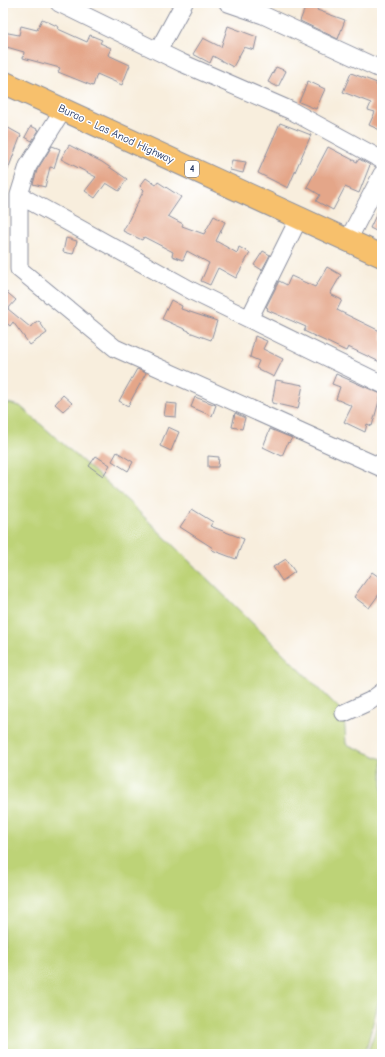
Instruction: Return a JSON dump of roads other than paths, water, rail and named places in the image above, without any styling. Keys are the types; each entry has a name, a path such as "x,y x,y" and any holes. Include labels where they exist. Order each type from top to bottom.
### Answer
{"highway":[{"name":"Burao - Las Anod Highway","path":"3,82 382,256"}],"street":[{"path":"59,3 158,52 292,111 382,160"},
{"path":"158,52 184,3"},
{"path":"228,3 263,15 382,70"},
{"path":"63,110 28,166 19,195 19,269 115,348 382,468"},
{"path":"348,240 382,174"},
{"path":"19,195 194,292 382,384"},
{"path":"249,318 299,218"},
{"path":"344,713 370,701 382,692"}]}
